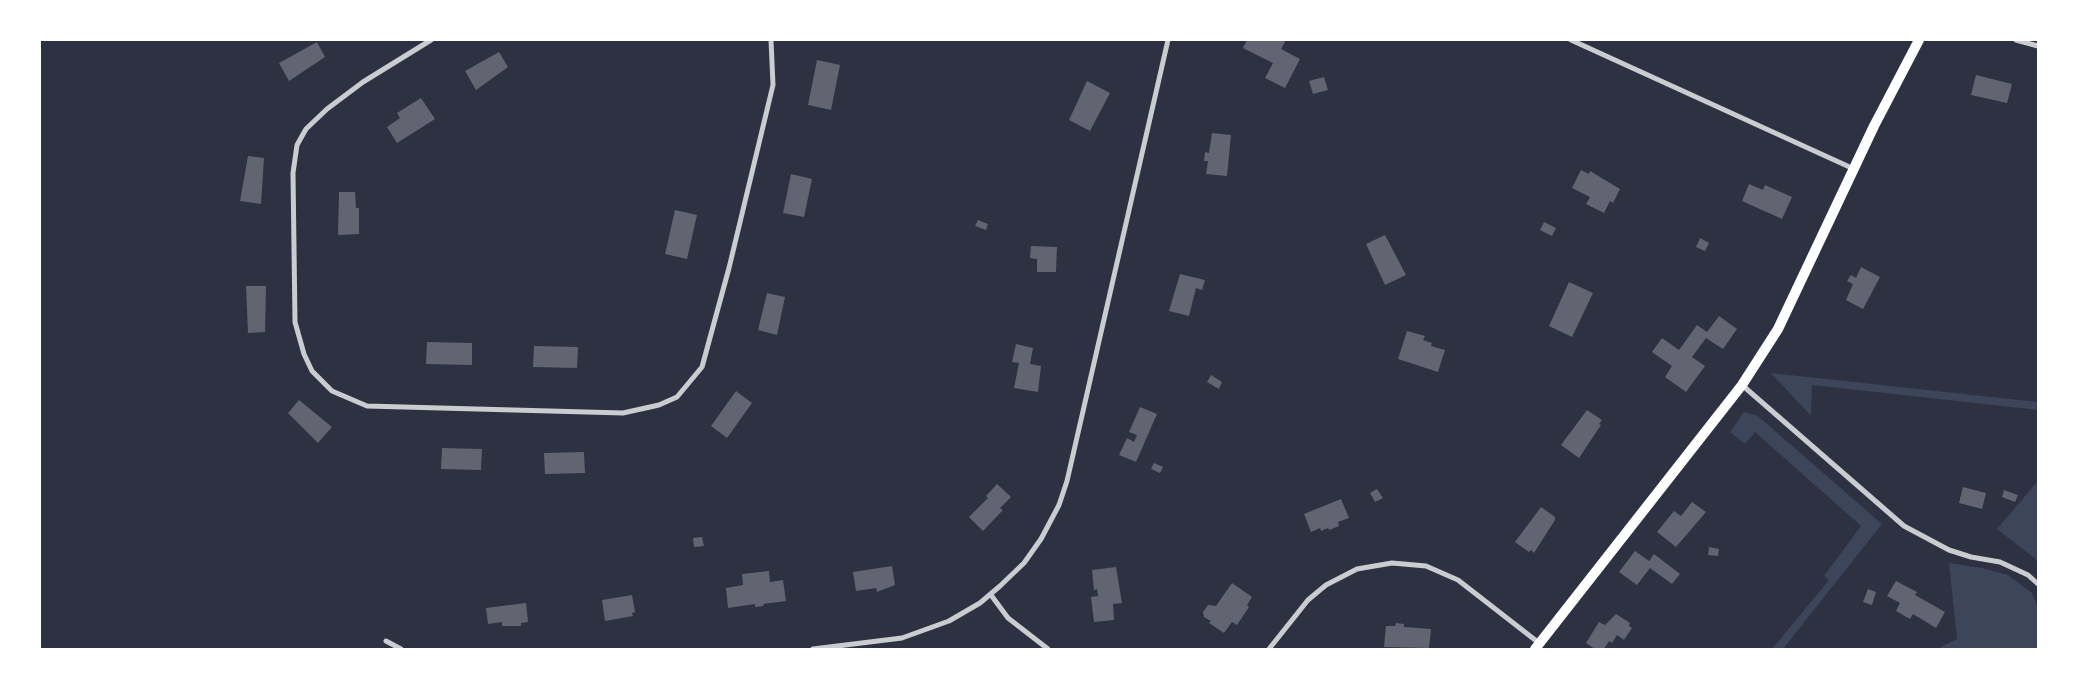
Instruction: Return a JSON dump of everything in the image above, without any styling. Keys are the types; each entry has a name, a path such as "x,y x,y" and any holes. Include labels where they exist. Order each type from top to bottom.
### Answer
{"main road":[{"path":"1537,646 1742,385 1778,329 1854,169 1919,40"}],"street":[{"path":"431,40 363,82 327,109 306,129 297,145 293,173 295,322 304,354 312,371 332,391 367,406 623,413 659,405 678,397 702,367 729,268 772,85 771,40"},
{"path":"813,649 912,635 955,618 991,595 1018,570 1033,551 1059,504 1067,481 1168,40"},
{"path":"1571,40 1854,169"},
{"path":"2016,40 2038,46"},
{"path":"1742,385 1904,526 1950,550 1970,558 2000,562 2028,575 2038,584"},
{"path":"1269,649 1308,600 1326,585 1357,569 1392,562 1426,566 1458,580 1537,646"},
{"path":"991,595 1008,618 1048,649"},
{"path":"386,641 400,649"}],"shaded area":[{"path":"1771,373 2038,402 2038,410 1812,385 1811,416"},
{"path":"1744,412 1758,416 1882,524 1783,649 1772,649 1829,580 1824,576 1861,526 1755,432 1745,444 1730,432"},
{"path":"2038,465 2038,561 1997,529 2037,482"},
{"path":"1949,563 1982,568 2008,575 2032,593 2038,607 2038,649 1937,649 1957,639"}],"building":[{"path":"1247,40 1286,40 1281,49 1300,59 1285,88 1265,78 1273,63 1243,48"},
{"path":"317,42 325,57 289,81 279,63"},
{"path":"499,52 508,67 476,90 465,71"},
{"path":"817,60 840,65 831,110 808,105"},
{"path":"1976,75 2012,84 2007,103 1971,95"},
{"path":"1324,77 1328,90 1313,94 1309,81"},
{"path":"1087,81 1110,93 1090,131 1069,120"},
{"path":"421,98 435,119 397,143 387,127 400,118 397,113"},
{"path":"1212,133 1231,135 1227,176 1206,174 1208,161 1204,161 1205,152 1209,153"},
{"path":"248,156 264,158 261,204 240,201"},
{"path":"1581,170 1589,174 1590,171 1620,189 1613,203 1610,201 1604,213 1586,204 1590,197 1572,188"},
{"path":"791,174 812,179 804,217 783,213"},
{"path":"1749,184 1763,190 1765,185 1792,197 1782,219 1742,201"},
{"path":"339,192 355,192 356,208 359,208 359,234 338,235"},
{"path":"675,210 697,215 687,259 665,254"},
{"path":"978,220 988,224 986,230 975,226"},
{"path":"1544,222 1556,228 1552,236 1540,230"},
{"path":"1385,235 1406,275 1385,285 1366,244"},
{"path":"1700,238 1709,243 1705,251 1696,247"},
{"path":"1031,246 1057,247 1056,272 1037,272 1037,259 1030,258"},
{"path":"1861,267 1880,277 1863,309 1846,300 1853,284 1847,281 1851,275 1856,278"},
{"path":"1180,274 1205,280 1202,290 1196,288 1189,316 1169,311"},
{"path":"1569,282 1593,293 1572,337 1549,326"},
{"path":"246,286 266,286 265,332 248,333"},
{"path":"767,293 785,297 777,335 758,330"},
{"path":"1719,316 1737,329 1723,349 1706,338 1692,357 1705,366 1686,392 1665,377 1672,366 1652,352 1662,338 1679,350 1697,325 1707,332"},
{"path":"1407,331 1425,336 1423,340 1432,343 1431,346 1445,350 1438,372 1398,359"},
{"path":"427,342 472,343 472,365 426,364"},
{"path":"1016,344 1033,348 1030,364 1041,366 1038,392 1014,388 1019,363 1012,362"},
{"path":"534,346 578,347 577,368 533,367"},
{"path":"1211,375 1222,382 1219,389 1207,382"},
{"path":"736,391 752,403 727,438 711,426"},
{"path":"299,400 332,427 318,443 288,413"},
{"path":"1140,407 1157,414 1136,462 1119,455 1127,438 1134,442 1137,435 1129,432"},
{"path":"1587,410 1602,420 1599,424 1601,425 1579,458 1561,445"},
{"path":"442,448 482,449 481,470 441,469"},
{"path":"584,452 585,473 545,474 544,453"},
{"path":"1154,463 1163,467 1160,473 1151,469"},
{"path":"997,484 1011,497 1000,508 1003,510 983,531 969,517 988,498 986,496"},
{"path":"1963,487 1986,493 1982,509 1959,503"},
{"path":"1377,489 1383,498 1375,502 1370,493"},
{"path":"2004,490 2018,495 2015,502 2002,497"},
{"path":"1341,499 1349,518 1338,522 1339,526 1329,530 1328,528 1321,531 1320,528 1311,532 1304,514"},
{"path":"1692,502 1706,512 1676,547 1657,532 1674,511 1681,516"},
{"path":"1541,507 1555,517 1555,520 1534,553 1531,550 1529,552 1515,542"},
{"path":"702,537 704,546 694,547 693,538"},
{"path":"1709,547 1719,549 1718,556 1708,555"},
{"path":"1635,551 1649,561 1654,554 1680,574 1672,584 1650,568 1637,585 1619,572"},
{"path":"892,566 895,585 877,592 876,588 856,591 853,572"},
{"path":"1116,567 1122,603 1113,604 1114,620 1094,622 1091,597 1098,596 1097,589 1094,590 1092,570"},
{"path":"769,571 770,582 783,580 786,601 763,604 764,606 755,607 755,604 728,608 726,588 743,585 742,574"},
{"path":"1896,581 1917,592 1915,595 1945,612 1936,628 1913,614 1910,619 1896,611 1900,603 1887,596"},
{"path":"1232,583 1252,597 1247,605 1249,607 1237,625 1232,622 1224,633 1209,623 1211,621 1204,617 1203,612 1208,605 1216,606"},
{"path":"1868,589 1876,592 1872,605 1863,602"},
{"path":"632,595 635,612 632,613 633,616 605,621 602,600"},
{"path":"526,603 528,622 521,623 521,626 502,626 502,622 488,624 486,608"},
{"path":"1616,614 1630,623 1629,626 1632,628 1624,640 1617,635 1612,643 1609,641 1604,649 1595,649 1586,643 1599,622 1605,625"},
{"path":"1396,623 1404,624 1404,627 1431,629 1429,648 1384,647 1386,626 1395,626"}]}
